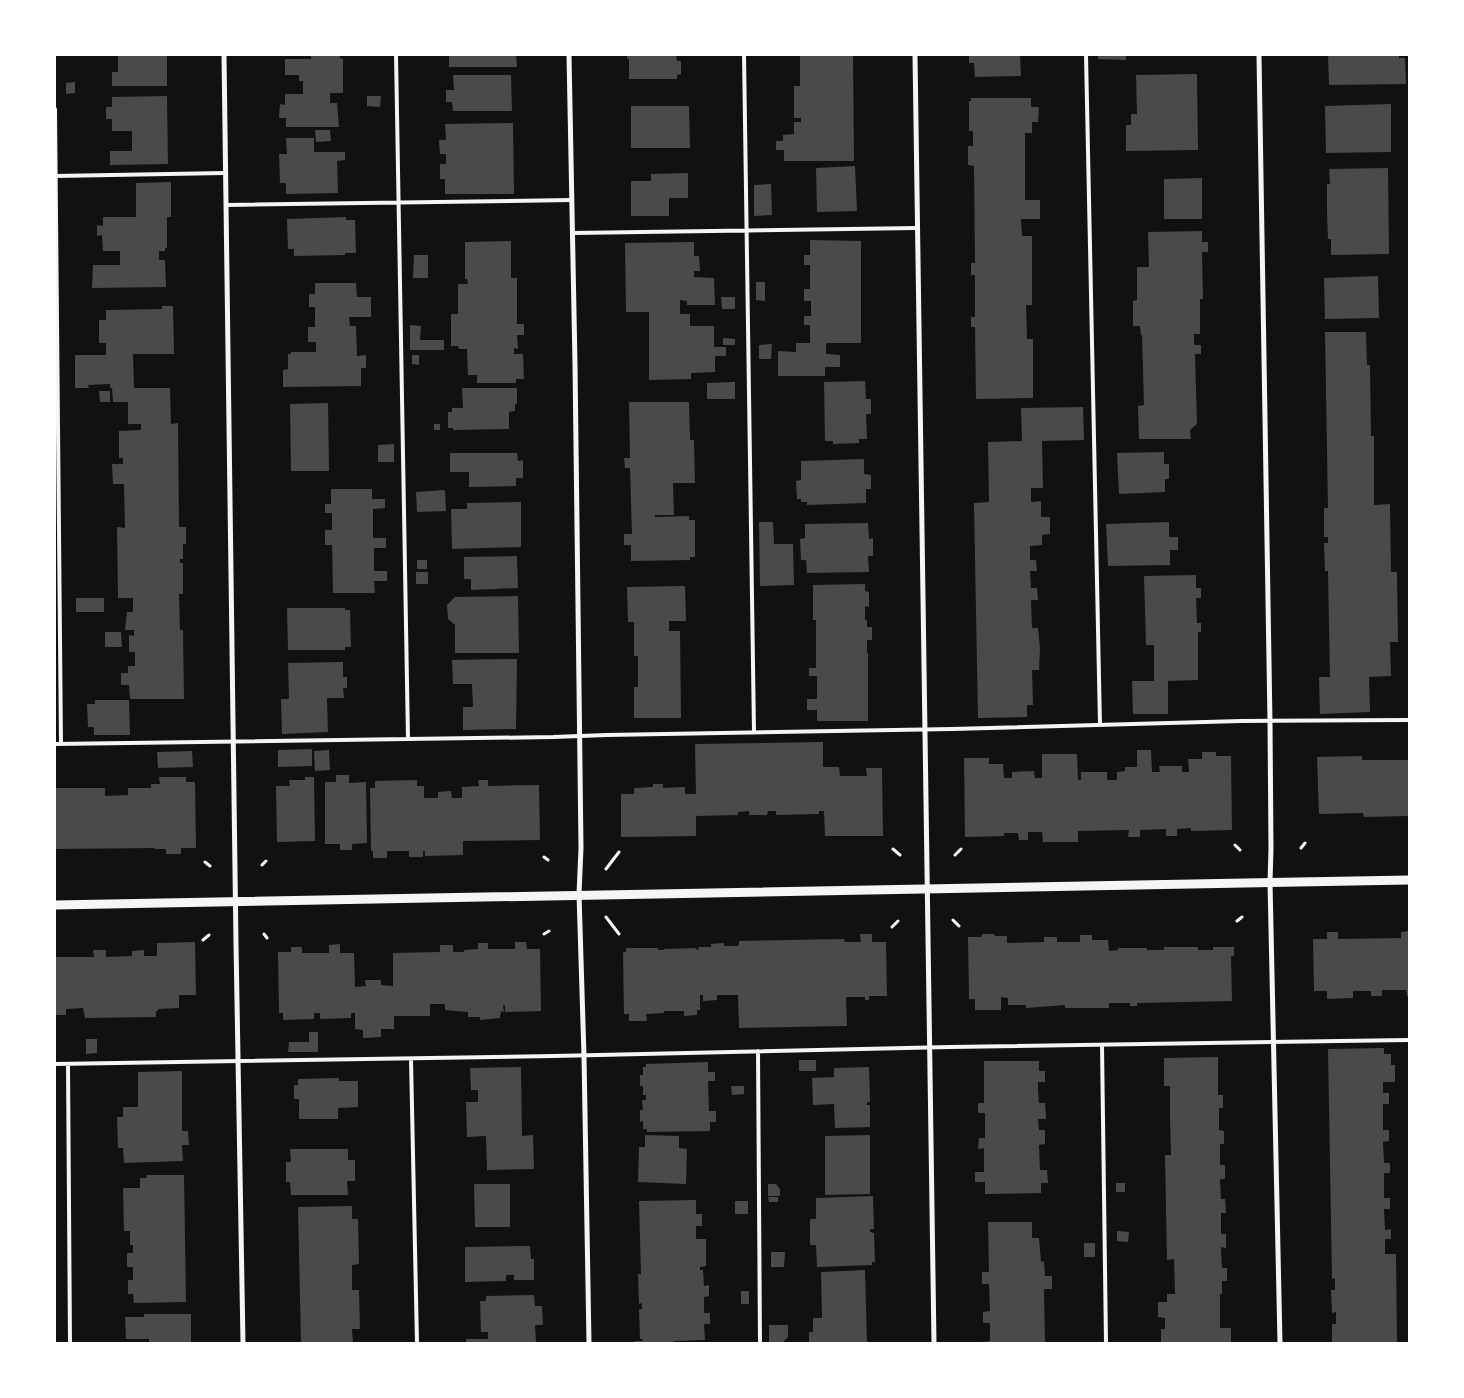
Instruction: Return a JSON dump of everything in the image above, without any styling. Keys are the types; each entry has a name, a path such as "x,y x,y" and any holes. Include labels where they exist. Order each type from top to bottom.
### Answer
{"street":[{"path":"224,55 243,1343"},
{"path":"569,55 573,233 579,894 589,1343"},
{"path":"915,55 934,1343"},
{"path":"1259,55 1270,722 1270,882 1280,1343"},
{"path":"55,905 1409,880"}],"lane":[{"path":"396,55 408,739"},
{"path":"744,55 754,732"},
{"path":"1086,55 1100,726"},
{"path":"55,109 61,744"},
{"path":"56,176 225,173"},
{"path":"227,205 572,200"},
{"path":"573,233 917,228"},
{"path":"55,744 579,737 1409,720"},
{"path":"55,1064 1409,1040"},
{"path":"1102,1045 1106,1343"},
{"path":"758,1051 760,1343"},
{"path":"411,1059 417,1343"},
{"path":"68,1064 70,1343"}],"path":[{"path":"1301,848 1304,843"},
{"path":"1235,845 1240,850"},
{"path":"955,855 961,849"},
{"path":"893,850 900,854"},
{"path":"606,869 619,852"},
{"path":"262,865 266,861"},
{"path":"205,862 210,866"},
{"path":"606,917 619,934"},
{"path":"1237,921 1242,917"},
{"path":"953,920 959,926"},
{"path":"892,928 898,921"},
{"path":"544,934 549,931"},
{"path":"264,934 267,938"},
{"path":"203,940 209,935"}],"building":[{"path":"118,55 167,55 167,86 112,86 112,72 118,72"},
{"path":"311,55 340,55 340,58 343,59 343,93 330,93 330,103 337,103 339,127 286,127 286,118 279,118 280,104 285,105 285,94 303,94 303,81 299,81 299,75 285,75 285,59 311,59"},
{"path":"449,55 516,55 517,67 449,67"},
{"path":"627,55 676,55 677,61 681,61 681,74 677,75 677,79 629,79 629,59 627,59"},
{"path":"800,55 853,55 854,161 784,161 784,150 776,150 776,141 783,141 783,135 794,134 794,122 801,122 801,118 794,118 794,86 800,86"},
{"path":"969,55 1020,55 1021,76 975,77 974,63 969,63"},
{"path":"1098,55 1126,55 1126,60 1098,59"},
{"path":"1328,55 1399,55 1399,58 1405,58 1406,84 1329,85"},
{"path":"1197,74 1198,150 1126,151 1126,125 1131,125 1131,114 1137,114 1136,75"},
{"path":"453,75 511,75 512,111 453,111 452,102 446,102 446,90 454,90"},
{"path":"75,82 75,93 66,94 66,83"},
{"path":"167,96 168,164 110,165 110,151 132,151 132,131 112,131 112,119 106,119 106,107 112,107 112,97"},
{"path":"367,96 381,96 380,107 367,106"},
{"path":"971,98 1031,98 1031,107 1039,107 1038,122 1032,122 1032,133 1025,133 1025,200 1040,200 1040,219 1021,219 1022,236 1032,236 1032,305 1026,305 1027,339 1033,339 1033,398 976,399 975,327 971,327 971,317 975,317 975,275 971,275 971,263 975,263 974,166 968,165 968,146 973,146 973,131 969,131 969,101 971,101"},
{"path":"1391,104 1391,152 1326,153 1325,106"},
{"path":"631,106 689,106 690,148 631,148"},
{"path":"513,123 514,194 445,194 445,179 440,179 440,164 446,164 446,154 440,154 439,140 446,140 445,124"},
{"path":"315,130 330,130 331,141 316,142"},
{"path":"286,138 314,138 314,152 345,152 345,160 337,161 338,193 286,194 286,183 280,183 279,154 287,154"},
{"path":"855,166 857,211 817,212 816,168"},
{"path":"1388,168 1389,254 1331,255 1331,239 1328,239 1327,212 1327,184 1330,184 1329,169"},
{"path":"688,173 688,198 669,198 669,216 631,216 631,181 651,181 651,174"},
{"path":"1202,178 1202,219 1164,219 1164,179"},
{"path":"171,182 171,217 167,217 167,248 165,248 165,251 159,251 159,260 165,260 166,287 92,288 93,265 120,265 120,251 103,251 102,235 97,236 97,225 103,226 103,217 136,217 136,183"},
{"path":"771,184 772,215 754,216 754,185"},
{"path":"346,217 346,220 355,220 356,253 294,256 294,249 288,249 287,219"},
{"path":"1202,231 1202,242 1208,242 1208,252 1202,252 1203,299 1200,299 1200,334 1194,334 1194,345 1201,345 1201,354 1195,354 1197,424 1190,430 1191,439 1139,439 1138,406 1144,405 1142,335 1140,326 1133,326 1133,301 1137,300 1137,267 1149,267 1148,232"},
{"path":"810,240 861,241 861,343 826,343 826,354 840,355 840,367 825,367 825,376 778,376 778,351 796,352 796,343 810,343 810,325 804,325 804,316 811,316 811,301 804,301 804,289 810,289 810,265 804,265 804,255 810,255"},
{"path":"511,241 511,278 517,278 517,324 524,324 524,335 517,335 518,349 514,348 514,354 523,354 524,379 516,379 516,383 477,383 477,375 468,375 467,349 451,346 451,314 458,314 458,284 468,284 467,279 465,279 465,242"},
{"path":"694,242 694,256 699,256 700,271 694,271 694,277 714,278 715,305 687,305 687,301 680,300 680,314 690,314 690,326 714,326 714,347 726,347 726,356 715,356 715,372 691,373 691,379 649,380 649,312 626,312 625,243"},
{"path":"414,255 428,255 428,278 413,278"},
{"path":"1378,276 1379,318 1325,319 1324,278"},
{"path":"756,282 765,282 765,301 756,300"},
{"path":"315,283 356,283 357,297 371,297 371,317 349,317 350,326 356,326 357,356 366,355 366,368 361,368 361,386 283,387 283,370 288,369 288,354 291,354 291,352 316,352 316,342 308,342 308,327 315,327 315,307 309,307 309,294 315,294"},
{"path":"721,297 735,297 735,309 722,309"},
{"path":"162,306 173,306 174,354 133,354 134,388 170,388 171,424 178,423 179,527 186,527 186,544 183,544 183,559 180,559 180,563 183,563 183,594 179,594 180,630 183,630 184,699 130,699 129,685 121,685 121,673 128,673 128,666 135,666 135,652 129,652 129,635 134,636 134,630 125,630 127,612 133,612 133,598 118,598 117,527 125,528 124,484 113,484 112,464 123,464 123,458 119,458 119,431 141,430 141,424 128,424 128,402 113,402 110,384 88,385 89,388 75,388 75,355 106,355 106,343 99,343 99,320 106,320 106,310 162,309"},
{"path":"410,325 421,326 420,340 444,340 444,350 410,350"},
{"path":"1325,332 1366,332 1367,365 1370,365 1371,436 1374,436 1374,505 1390,504 1391,572 1397,572 1398,642 1390,642 1391,676 1369,677 1370,712 1320,714 1319,677 1330,677 1328,571 1325,571 1324,543 1328,543 1328,537 1324,537 1324,508 1328,508"},
{"path":"723,338 735,339 735,345 723,345"},
{"path":"772,344 771,359 759,359 759,345"},
{"path":"412,355 419,355 419,365 412,364"},
{"path":"865,381 866,399 871,399 871,414 866,414 867,439 859,439 859,443 833,444 833,441 825,441 824,382"},
{"path":"735,382 735,399 707,399 707,383"},
{"path":"462,388 517,388 515,411 509,412 509,429 453,430 453,428 448,428 448,412 452,412 452,408 463,408"},
{"path":"99,391 110,391 110,402 100,402"},
{"path":"629,402 689,402 690,440 694,440 695,483 673,483 674,515 655,515 655,517 689,516 689,520 695,520 695,557 690,557 690,560 631,561 631,545 624,545 624,534 632,534 630,468 625,468 624,458 630,458"},
{"path":"328,403 329,471 291,471 290,404"},
{"path":"1083,407 1084,440 1042,441 1043,488 1031,488 1031,502 1041,501 1041,517 1050,517 1050,534 1042,535 1042,545 1030,546 1030,560 1036,560 1037,571 1030,571 1031,588 1037,588 1038,600 1031,600 1032,628 1038,628 1040,649 1039,670 1032,670 1033,705 1027,705 1027,717 978,718 974,503 989,502 988,442 1022,441 1021,408"},
{"path":"434,424 440,424 440,430 434,430"},
{"path":"394,444 394,462 378,462 378,445"},
{"path":"1164,452 1164,464 1169,464 1169,479 1165,479 1165,492 1119,494 1117,453"},
{"path":"450,453 517,453 518,461 523,460 523,478 516,478 516,486 469,487 469,472 450,472"},
{"path":"864,459 864,474 871,475 871,489 866,489 866,503 807,505 807,502 801,502 801,499 797,499 796,481 801,480 801,461"},
{"path":"331,489 372,489 372,499 385,499 385,508 373,509 373,538 386,538 386,548 374,548 374,571 387,571 387,581 374,581 375,593 333,593 332,545 325,545 325,530 332,530 332,513 325,513 325,504 331,504"},
{"path":"445,490 446,511 417,512 416,492"},
{"path":"521,502 521,547 452,549 451,509 467,509 467,503"},
{"path":"759,522 773,522 774,544 793,544 794,585 760,586"},
{"path":"1169,522 1169,537 1178,537 1178,550 1170,550 1170,565 1108,566 1106,524"},
{"path":"868,523 869,539 873,538 873,556 868,556 869,572 807,573 806,560 801,560 800,539 805,538 805,524"},
{"path":"517,556 518,588 471,590 471,579 464,579 464,557"},
{"path":"417,560 427,560 427,569 417,569"},
{"path":"416,572 428,572 428,584 416,584"},
{"path":"1196,575 1196,588 1201,588 1201,598 1196,598 1197,623 1201,623 1201,632 1198,632 1198,680 1168,681 1168,714 1133,714 1132,681 1154,681 1154,645 1146,645 1144,576"},
{"path":"865,584 865,591 869,592 869,607 865,606 865,620 867,620 867,627 872,627 872,640 867,640 868,721 817,721 817,710 807,710 807,699 817,699 817,676 809,676 809,668 816,668 816,620 813,620 813,585"},
{"path":"685,586 686,621 669,621 669,631 680,631 681,718 634,718 634,687 638,687 638,656 634,656 634,622 628,622 627,587"},
{"path":"518,596 519,653 455,653 455,625 448,619 447,605 455,597"},
{"path":"76,598 104,598 104,612 76,612"},
{"path":"287,608 345,608 345,610 350,610 351,647 345,647 345,650 288,650"},
{"path":"105,632 121,632 122,647 105,647"},
{"path":"517,659 516,729 463,730 463,707 473,707 472,684 453,684 452,660"},
{"path":"343,662 343,677 347,677 347,688 343,688 344,698 327,698 328,732 282,734 281,699 289,699 288,663"},
{"path":"95,700 129,700 130,735 94,735 94,727 88,727 87,704 95,704"},
{"path":"823,742 823,767 839,767 840,776 867,776 866,768 882,768 883,836 825,836 824,811 819,811 819,814 776,815 776,811 768,811 767,815 749,815 749,811 738,812 738,815 696,816 696,836 621,837 621,794 634,794 634,788 653,787 653,784 663,784 663,788 685,787 685,794 696,794 695,744"},
{"path":"312,749 312,766 278,767 278,750"},
{"path":"329,750 330,770 315,771 314,751"},
{"path":"1137,750 1151,750 1152,772 1160,772 1159,766 1182,766 1182,772 1189,772 1188,759 1202,759 1202,752 1216,752 1216,756 1231,756 1232,830 1191,831 1191,828 1177,829 1177,836 1166,836 1166,829 1140,830 1140,837 1128,837 1129,830 1078,831 1078,842 1043,842 1042,832 1028,832 1028,840 1019,840 1018,833 1004,833 1004,836 965,837 964,758 989,758 989,764 1003,764 1004,778 1012,778 1012,772 1034,771 1035,778 1042,778 1042,754 1077,754 1078,780 1081,780 1081,772 1107,772 1107,780 1117,780 1117,772 1125,771 1125,767 1137,767"},
{"path":"192,751 193,767 158,768 157,752"},
{"path":"1362,756 1362,760 1409,760 1409,816 1364,817 1363,813 1319,814 1317,757"},
{"path":"336,775 349,775 349,783 366,782 367,843 352,844 352,850 340,850 340,844 325,844 325,782 336,782"},
{"path":"159,777 186,777 186,782 195,782 196,848 181,848 181,854 166,854 166,849 155,848 55,849 56,788 105,788 105,796 128,795 128,788 151,788 151,784 160,784"},
{"path":"305,777 314,777 315,841 277,842 276,786 290,786 289,780 305,780"},
{"path":"417,780 417,786 424,786 424,798 438,798 438,792 451,791 452,798 462,798 462,787 479,786 478,780 488,780 488,786 539,785 540,840 463,841 463,855 425,856 425,851 423,851 423,857 409,857 409,851 387,851 387,858 373,858 373,851 371,851 370,788 375,788 375,781"},
{"path":"1409,931 1409,996 1407,996 1406,990 1382,990 1382,996 1371,996 1371,991 1353,991 1353,998 1327,999 1327,991 1314,991 1313,939 1327,939 1327,932 1338,932 1338,939 1401,938 1401,932"},
{"path":"860,934 872,934 872,942 886,942 887,996 869,996 869,1000 865,1000 865,997 846,997 847,1026 739,1028 738,995 717,995 717,1000 703,1001 703,995 700,995 700,1010 697,1010 697,1015 684,1016 684,1011 664,1011 664,1013 646,1014 647,1021 629,1021 629,1014 624,1014 623,952 626,952 626,948 658,948 658,950 664,950 696,948 698,950 699,947 711,947 711,944 724,943 724,946 737,946 739,941 844,939 845,942 861,942"},
{"path":"982,934 1007,936 1007,943 1044,942 1044,937 1057,937 1057,942 1080,942 1080,935 1092,935 1092,940 1108,940 1109,951 1118,950 1118,948 1164,950 1164,947 1198,947 1198,950 1213,950 1213,947 1234,947 1234,956 1231,956 1232,1001 1137,1003 1137,1006 1130,1006 1130,1003 1109,1003 1109,1008 1065,1008 1065,1005 1026,1008 1026,1005 1008,1005 1008,998 1001,997 1001,1010 975,1010 975,999 969,999 968,937 982,937"},
{"path":"195,942 196,995 179,995 179,1008 158,1009 156,1017 85,1018 83,1008 66,1009 66,1015 55,1015 55,957 94,957 93,950 106,950 106,957 132,956 132,951 144,950 144,956 157,956 157,943"},
{"path":"515,942 526,942 527,949 540,949 541,1011 505,1012 505,1005 503,1005 504,1012 501,1011 500,1018 480,1020 480,1017 468,1017 468,1012 445,1010 445,1004 430,1004 430,1016 394,1016 394,1029 381,1029 381,1037 363,1038 363,1030 355,1029 355,1013 351,1013 351,1018 320,1019 320,1013 314,1013 314,1019 283,1020 283,1013 279,1013 278,952 291,952 291,947 302,947 302,953 329,953 329,945 340,944 340,953 354,953 355,987 366,986 365,980 381,980 381,985 393,986 393,953 440,952 440,945 453,945 453,952 464,952 464,950 478,949 478,943 488,943 488,949 515,949"},
{"path":"309,1032 318,1032 318,1052 288,1052 289,1042 309,1042"},
{"path":"86,1039 97,1039 97,1053 86,1054"},
{"path":"1384,1048 1384,1054 1391,1054 1391,1065 1395,1065 1395,1082 1383,1082 1383,1093 1389,1093 1389,1104 1383,1104 1383,1130 1389,1130 1389,1141 1383,1142 1384,1163 1390,1163 1390,1173 1384,1173 1384,1198 1390,1198 1390,1209 1384,1209 1385,1230 1391,1229 1391,1239 1385,1239 1385,1254 1396,1254 1397,1343 1332,1343 1332,1324 1336,1324 1336,1312 1332,1313 1331,1290 1335,1290 1335,1278 1332,1279 1328,1049"},
{"path":"1218,1057 1218,1095 1223,1095 1223,1108 1219,1108 1219,1130 1224,1131 1224,1144 1220,1144 1220,1165 1225,1165 1225,1179 1220,1179 1221,1199 1225,1199 1226,1213 1221,1213 1221,1234 1226,1234 1226,1248 1221,1247 1222,1268 1227,1268 1227,1281 1222,1281 1222,1294 1220,1294 1220,1328 1231,1328 1231,1343 1161,1343 1161,1329 1165,1329 1165,1318 1158,1317 1158,1302 1167,1302 1167,1294 1175,1294 1174,1259 1167,1260 1165,1155 1171,1155 1170,1086 1164,1086 1164,1058"},
{"path":"799,1060 816,1060 816,1071 799,1071"},
{"path":"984,1061 1039,1061 1039,1071 1045,1071 1045,1082 1038,1082 1038,1090 1039,1103 1045,1103 1046,1119 1038,1119 1039,1130 1045,1130 1045,1144 1039,1145 1040,1170 1047,1170 1048,1183 1041,1183 1041,1193 985,1194 985,1182 975,1182 975,1172 984,1172 984,1148 978,1149 979,1138 985,1138 985,1113 978,1113 978,1103 984,1103"},
{"path":"708,1062 708,1072 715,1072 715,1081 708,1081 709,1111 716,1111 716,1122 710,1122 710,1131 647,1132 647,1129 643,1129 643,1121 640,1122 640,1110 643,1110 642,1100 646,1100 646,1095 643,1095 643,1086 640,1086 640,1075 643,1075 643,1067 646,1067 646,1064"},
{"path":"521,1067 522,1136 533,1135 534,1169 487,1170 486,1136 467,1137 466,1102 478,1102 478,1090 471,1090 470,1068"},
{"path":"869,1067 870,1102 867,1102 867,1105 870,1105 870,1127 835,1128 834,1104 813,1105 812,1078 834,1077 834,1068"},
{"path":"182,1071 182,1131 188,1131 189,1145 182,1145 183,1161 124,1163 123,1148 118,1148 117,1117 123,1117 123,1107 138,1107 138,1072"},
{"path":"339,1078 339,1081 358,1081 358,1107 338,1108 338,1119 299,1119 299,1099 294,1099 294,1085 298,1085 298,1079"},
{"path":"731,1086 744,1086 744,1094 732,1095"},
{"path":"645,1135 679,1136 679,1148 687,1149 686,1184 638,1182 639,1147 645,1147"},
{"path":"870,1135 870,1194 825,1195 825,1136"},
{"path":"290,1149 348,1149 348,1160 355,1160 355,1181 347,1181 348,1195 291,1195 290,1182 286,1182 286,1162 291,1162"},
{"path":"146,1175 184,1175 186,1302 134,1303 133,1294 128,1294 128,1280 133,1280 133,1267 127,1267 127,1253 133,1253 133,1245 130,1245 130,1231 124,1231 123,1188 140,1188 140,1178 147,1178"},
{"path":"1116,1183 1125,1183 1125,1192 1116,1192"},
{"path":"474,1184 510,1184 510,1227 475,1227"},
{"path":"768,1184 776,1184 780,1189 780,1196 768,1196"},
{"path":"873,1196 874,1229 870,1229 870,1232 874,1233 875,1262 872,1262 872,1265 817,1267 816,1245 810,1245 810,1219 816,1219 816,1198"},
{"path":"768,1197 778,1197 778,1202 769,1202"},
{"path":"696,1200 696,1214 702,1214 702,1226 696,1226 696,1239 706,1239 706,1266 700,1267 700,1270 703,1270 704,1286 709,1285 709,1296 704,1297 704,1313 710,1313 710,1324 704,1324 705,1340 674,1341 674,1343 635,1343 635,1341 642,1341 643,1339 640,1339 639,1309 642,1309 642,1303 639,1304 638,1274 641,1274 639,1201"},
{"path":"735,1201 748,1201 748,1214 735,1214"},
{"path":"352,1206 352,1219 358,1219 359,1264 352,1265 352,1290 359,1290 360,1329 352,1329 353,1343 301,1343 298,1207"},
{"path":"988,1222 1032,1222 1032,1238 1039,1238 1041,1262 1044,1261 1045,1276 1052,1276 1052,1289 1044,1289 1045,1343 982,1343 990,1341 990,1323 983,1323 983,1312 990,1311 989,1284 982,1284 982,1272 989,1272"},
{"path":"1117,1231 1129,1232 1128,1242 1117,1241"},
{"path":"1084,1243 1095,1243 1095,1257 1084,1257"},
{"path":"530,1246 531,1259 534,1259 534,1280 514,1280 514,1275 506,1275 506,1281 465,1282 465,1247"},
{"path":"771,1252 785,1252 784,1267 771,1267"},
{"path":"865,1270 867,1343 809,1343 809,1332 813,1332 813,1318 822,1318 821,1272"},
{"path":"741,1291 749,1291 749,1304 741,1304"},
{"path":"534,1295 535,1306 542,1306 543,1325 535,1325 536,1343 466,1343 466,1339 488,1339 488,1332 481,1332 480,1301 486,1301 486,1296"},
{"path":"144,1314 191,1314 191,1343 149,1343 149,1339 126,1339 125,1317 144,1317"},
{"path":"769,1325 788,1325 788,1337 782,1343 769,1343"}]}
